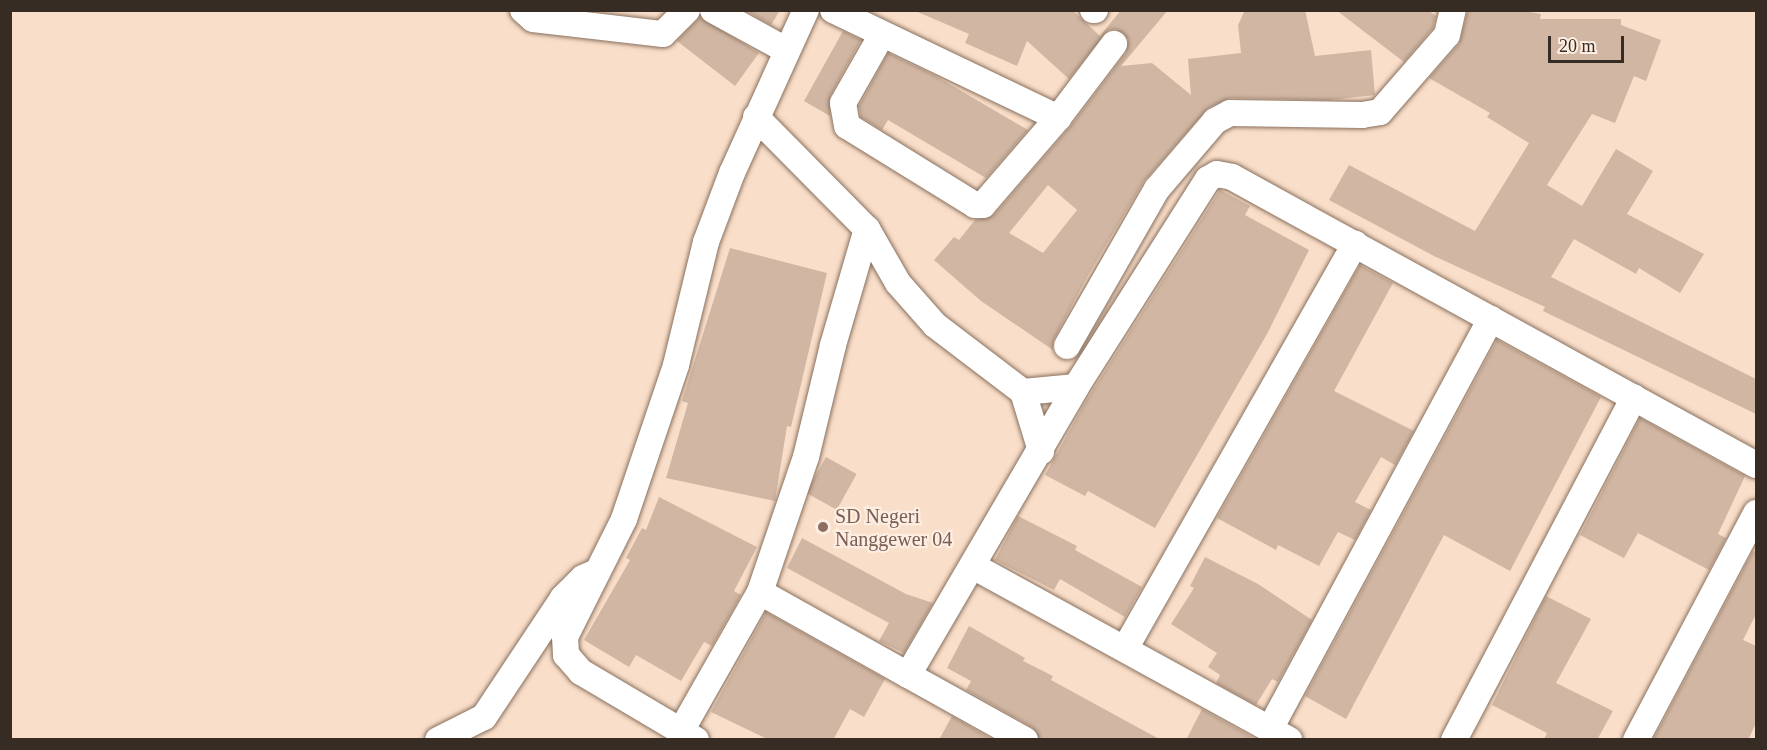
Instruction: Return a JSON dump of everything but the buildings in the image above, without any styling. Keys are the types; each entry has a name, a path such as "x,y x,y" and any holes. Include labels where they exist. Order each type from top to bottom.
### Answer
{"street":[{"path":"523,10 533,19 663,34 687,10"},
{"path":"713,10 786,50"},
{"path":"806,10 756,117 706,242 676,365 624,519 570,626 566,655 581,672 688,735 760,592 806,457 833,345 867,229"},
{"path":"833,10 881,36 1058,118"},
{"path":"1067,346 1157,189 1215,121 1230,113 1362,116 1380,112 1447,34 1453,10"},
{"path":"881,36 843,103 848,126 975,205 983,205 1058,118 1114,44"},
{"path":"756,117 867,229 916,307 1023,392 1041,451"},
{"path":"908,675 1041,451 1076,387 1211,176 1232,177 1756,465"},
{"path":"1126,647 1355,244"},
{"path":"973,566 1126,647 1279,734 1491,319"},
{"path":"1023,392 1076,387"},
{"path":"1454,740 1635,397"},
{"path":"1636,740 1756,513"},
{"path":"438,740 484,717 563,598 583,578 600,570"},
{"path":"760,592 1025,740"}],"place":[{"name":"SD Negeri Nanggewer 04","path":"823,527"}]}
